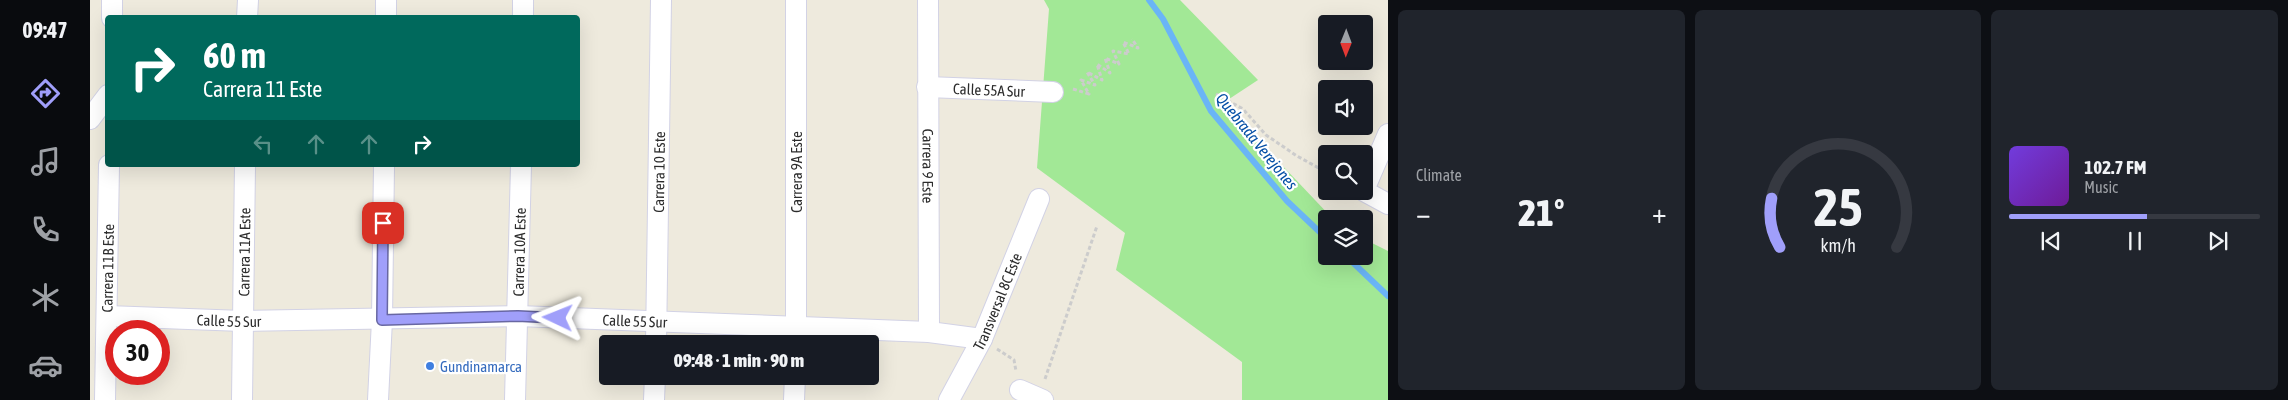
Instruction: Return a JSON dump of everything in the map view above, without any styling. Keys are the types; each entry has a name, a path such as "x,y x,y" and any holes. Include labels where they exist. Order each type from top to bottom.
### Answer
{"street":[{"path":"112,0 112,15"},
{"path":"247,15 248,0"},
{"path":"386,0 386,15"},
{"path":"523,15 524,0"},
{"name":"Carrera 10 Este","path":"656,335 660,0"},
{"name":"Carrera 9A Este","path":"796,0 796,335"},
{"name":"Carrera 9 Este","path":"928,0 929,332"},
{"name":"Calle 55A Sur","path":"927,87 1053,92"},
{"path":"90,120 105,99"},
{"path":"1373,170 1388,134"},
{"name":"Carrera 11B Este","path":"97,390 106,316 109,167"},
{"name":"Carrera 11A Este","path":"242,400 245,167"},
{"path":"378,400 382,320 384,167"},
{"name":"Carrera 10A Este","path":"515,400 521,167"},
{"path":"1373,196 1388,204"},
{"name":"Transversal 8C Este","path":"950,400 982,339 1039,199"},
{"name":"Calle 55 Sur","path":"106,316 243,321 382,320 518,316 657,322 796,335 929,332 982,339"},
{"path":"654,400 655,385"},
{"path":"794,400 795,385"}],"path":[{"path":"1073,89 1089,94 1081,80 1095,85 1087,72 1102,80 1096,64 1110,73 1105,58 1119,64 1113,51 1129,54 1123,42 1138,48 1132,40"},
{"path":"1216,94 1243,109 1266,135 1318,168"},
{"path":"1034,396 1097,226"}],"green space":[{"path":"1044,0 1180,0 1258,80 1223,103 1324,210 1318,210 1318,265 1373,265 1373,244 1388,251 1388,400 1242,400 1242,362 1116,270 1125,233 1037,168 1049,9"}],"waterway":[{"name":"Quebrada Verejones","path":"1149,0 1163,19 1211,111 1287,201 1318,230"},
{"name":"Quebrada Verejones","path":"1355,265 1388,296"}],"place":[{"name":"Gundinamarca","path":"430,366"}],"route":[{"path":"383,223 382,320 518,316 558,318"}]}
